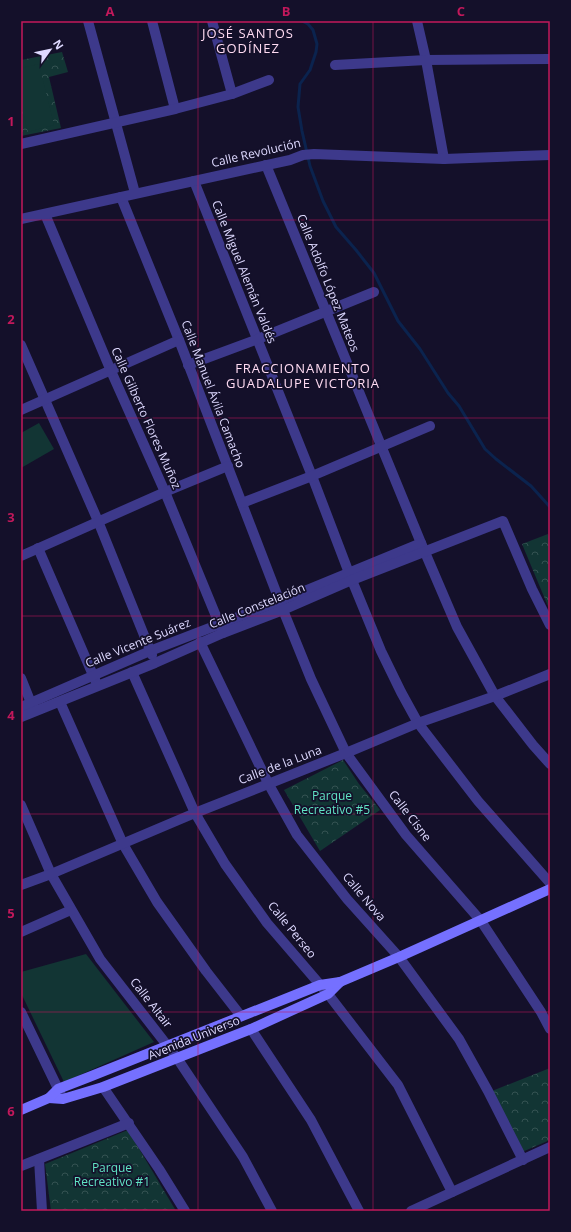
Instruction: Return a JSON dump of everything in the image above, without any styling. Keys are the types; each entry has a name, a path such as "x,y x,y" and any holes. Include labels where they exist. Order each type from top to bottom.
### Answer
{"street":[{"path":"88,21 134,193"},
{"path":"152,21 175,109"},
{"path":"212,21 232,94"},
{"path":"416,21 426,60 444,159"},
{"path":"335,65 426,60 550,59"},
{"path":"21,144 175,109 232,94 269,80"},
{"name":"Calle Revolución","path":"21,219 290,160 303,155 444,159 550,155"},
{"name":"Calle Adolfo López Mateos","path":"266,165 325,311 457,627 495,696 533,746 550,764"},
{"name":"Calle Miguel Alemán Valdés","path":"194,181 258,339 351,577 381,651 400,692 418,723 478,801 550,883"},
{"name":"Calle Manuel Ávila Camacho","path":"121,197 179,340 281,606"},
{"name":"Calle Gilberto Flores Muñoz","path":"45,214 221,628"},
{"path":"188,365 258,339 374,292"},
{"path":"21,410 179,340"},
{"path":"21,345 98,521 155,663"},
{"path":"242,503 312,476 430,426"},
{"path":"21,556 164,492 228,466"},
{"name":"Calle Constelación","path":"21,717 33,707 60,702 155,663 200,642 221,628 281,606 423,547 503,521 532,589 550,625"},
{"path":"38,548 97,686"},
{"name":"Calle Cisne","path":"281,606 311,679 346,753 406,835 481,921 542,1012 550,1029"},
{"name":"Calle Vicente Suárez","path":"21,707 33,707 93,676 150,651 221,628"},
{"name":"Calle Nova","path":"200,642 268,783 297,835 347,899 399,957 459,1039 488,1091 523,1160"},
{"name":"Calle Perseo","path":"132,672 195,813 225,864 267,923 320,984 398,1085 452,1192"},
{"name":"Calle de la Luna","path":"21,886 268,783 418,723 495,696 550,674"},
{"path":"21,678 33,707"},
{"path":"60,702 123,844 157,902 206,971 241,1016"},
{"name":"Calle Altair","path":"21,805 51,874 100,958 177,1058 244,1157 272,1211"},
{"name":"Avenida Universo","path":"21,1110 49,1098 58,1089 320,984 340,982 481,921 550,889"},
{"path":"21,932 71,910"},
{"name":"Avenida Universo","path":"49,1098 62,1099 99,1088 251,1029 328,994 340,982"},
{"path":"21,1012 62,1099"},
{"path":"251,1029 311,1120 359,1211"},
{"path":"88,1077 129,1123 160,1169 185,1211"},
{"path":"21,1166 129,1123"},
{"path":"411,1211 550,1147"},
{"path":"39,1159 42,1211"}],"green space":[{"path":"62,52 68,72 49,77 61,128 21,136 21,60"},
{"path":"39,64 54,125 28,132 21,104 21,68"},
{"path":"39,423 54,449 21,468 21,433"},
{"path":"548,534 550,539 550,611 522,544"},
{"name":"Parque Recreativo #5","path":"343,760 359,784 380,810 320,851 284,790"},
{"path":"86,954 154,1042 64,1082 21,993 21,972"},
{"path":"550,1068 550,1140 522,1152 492,1091"},
{"name":"Parque Recreativo #1","path":"128,1130 176,1211 51,1211 45,1164"}],"waterway":[{"path":"302,21 308,24 313,30 317,44 310,70 300,84 298,107 310,166 323,201 336,227 374,273 398,321 420,349 448,393 459,406 485,449 531,486 550,507"}],"district":[{"name":"JOSÉ SANTOS GODÍNEZ","path":"248,40"},
{"name":"FRACCIONAMIENTO GUADALUPE VICTORIA","path":"303,376"}]}
